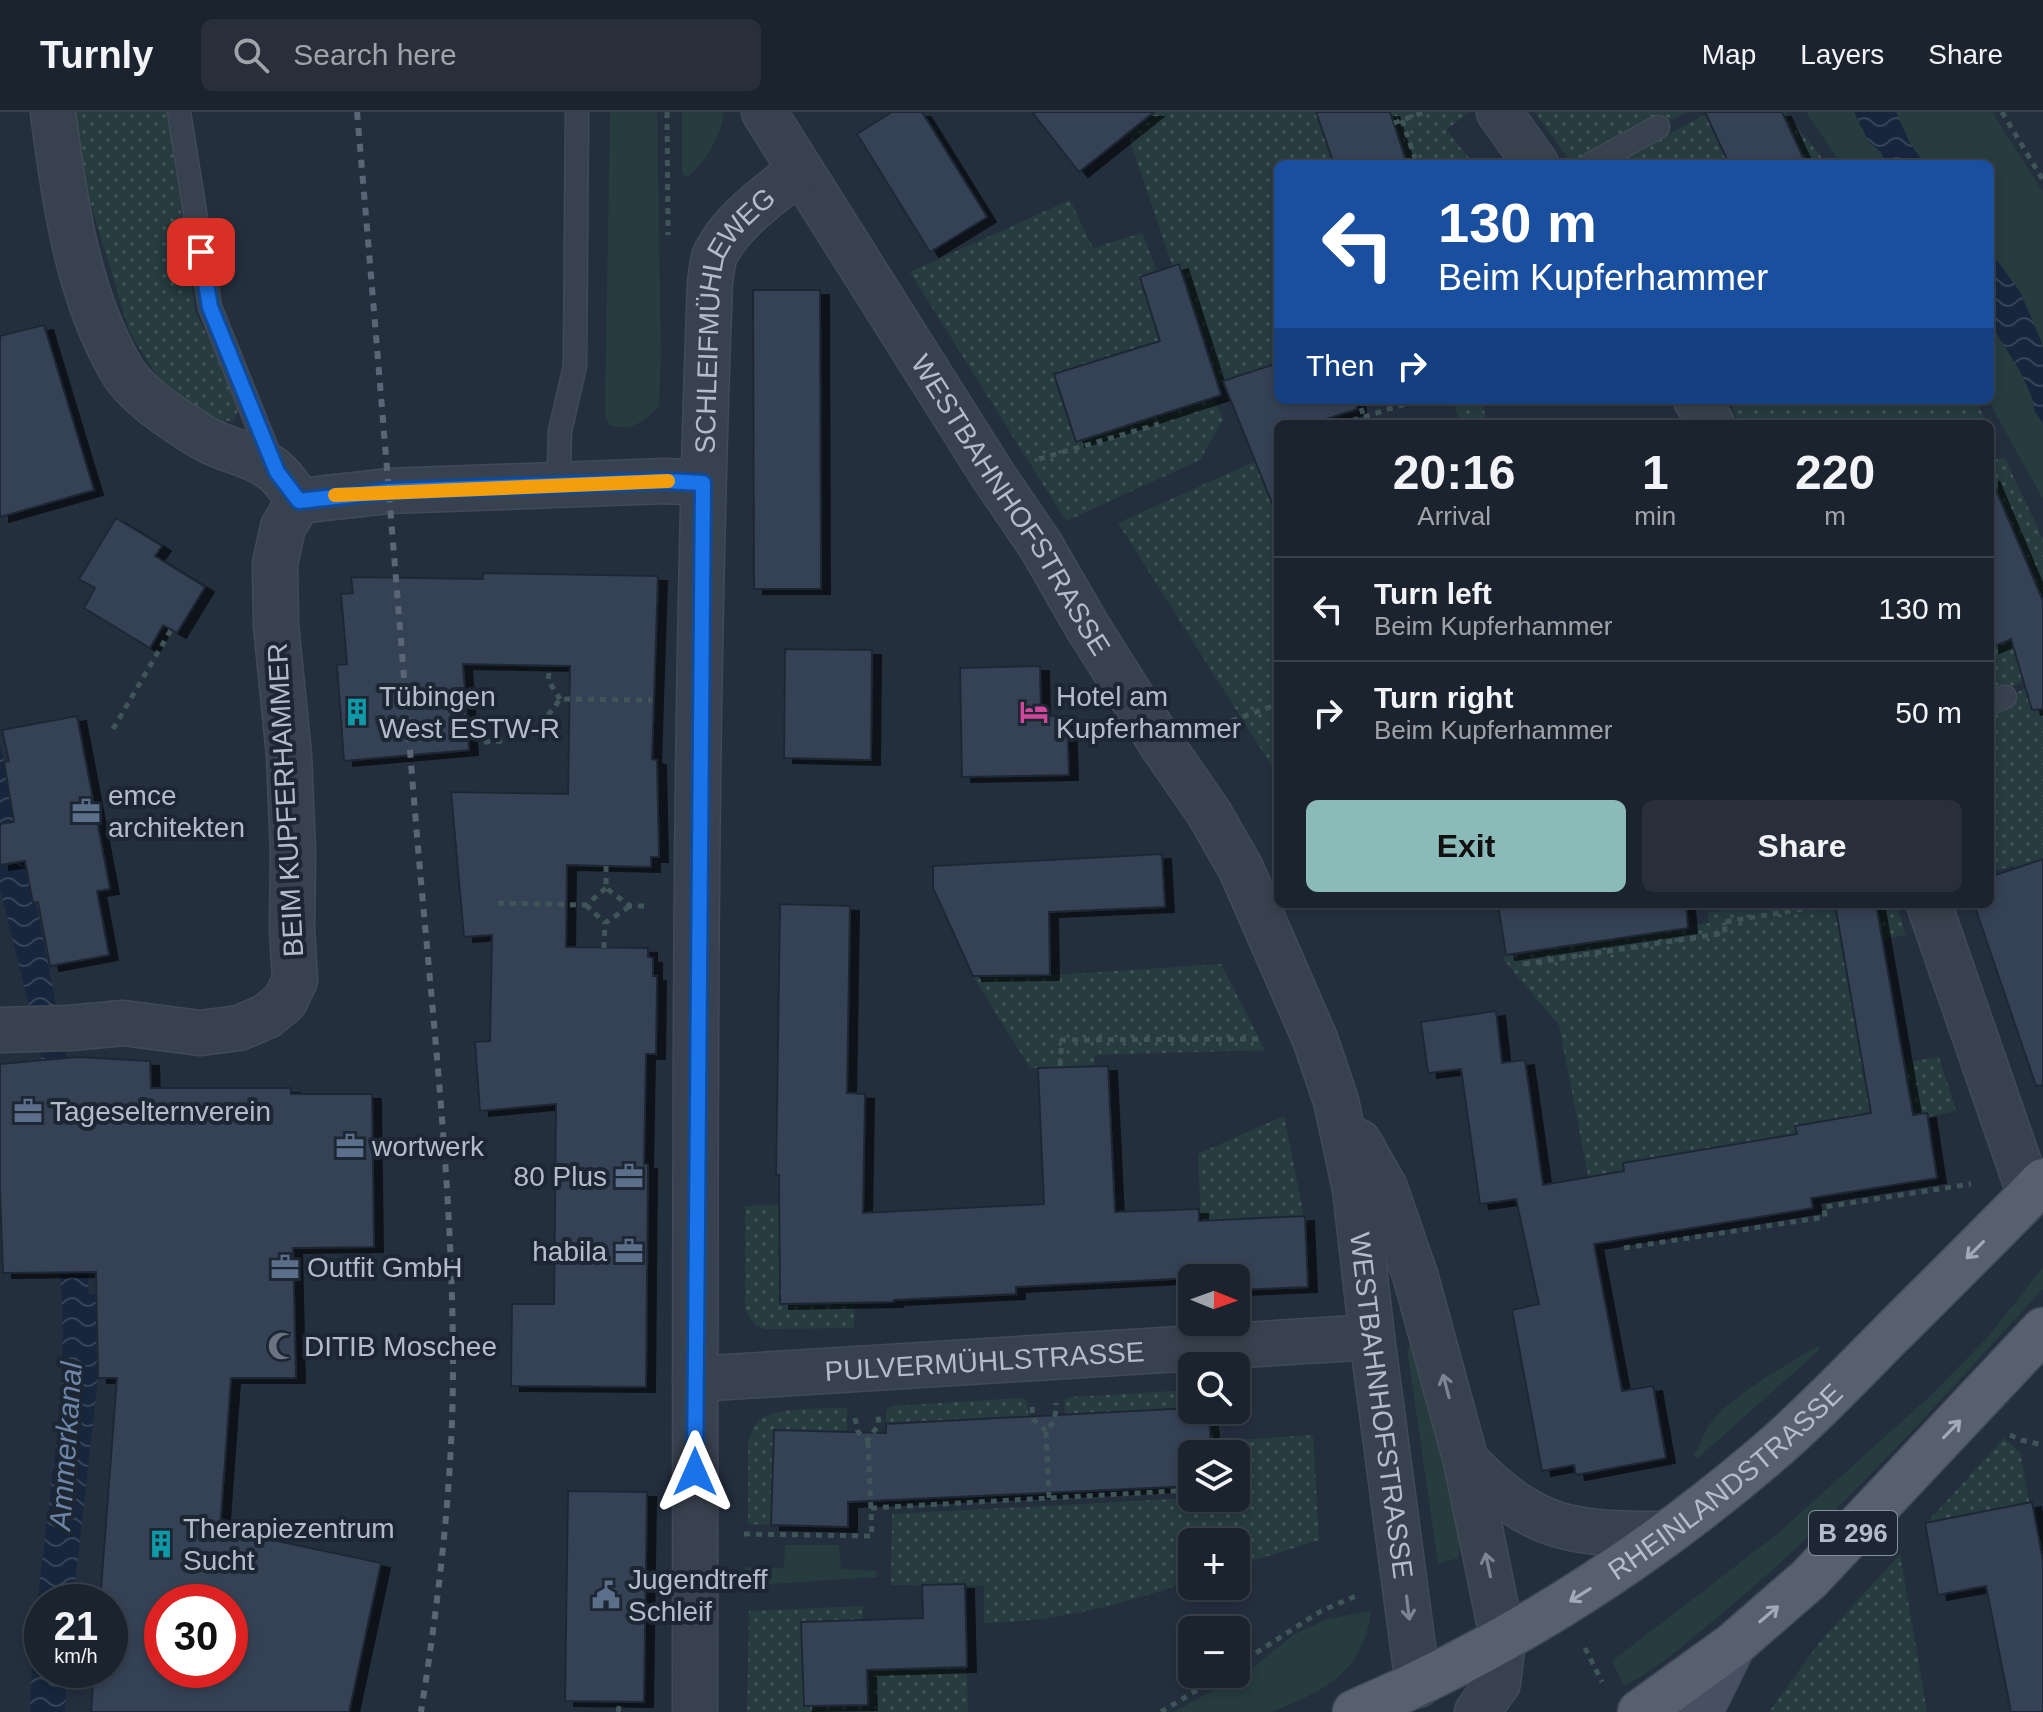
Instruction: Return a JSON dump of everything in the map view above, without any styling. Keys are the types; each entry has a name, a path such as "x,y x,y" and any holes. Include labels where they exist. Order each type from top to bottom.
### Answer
{"main road":[{"name":"RHEINLANDSTRASSE","path":"1355,1712 1419,1699 1503,1641 1587,1591 1722,1492 1809,1416 2032,1184"},
{"name":"B 296","path":"1640,1712 1733,1645 1809,1579 2043,1330"},
{"name":"B 296","path":"1700,1712 1733,1645"}],"street":[{"path":"53,112 61,173 83,274 98,320 122,372 144,395 177,421 212,442 252,458 288,487 389,491 665,481 703,483"},
{"name":"SCHLEIFMÜHLEWEG","path":"695,1712 703,483 710,282 715,253 746,216 799,171 764,112"},
{"path":"1499,112 1533,160"},
{"name":"WESTBAHNHOFSTRASSE","path":"799,171 1041,546 1162,745 1209,813 1241,869 1315,1039 1336,1101 1355,1189 1419,1699"},
{"name":"BEIM KUPFERHAMMER","path":"0,1030 123,1023 200,1033 239,1028 267,1016 285,1001 295,980 293,853 289,755 276,625 275,564 288,487"},
{"path":"1930,908 2032,1184"},
{"name":"WESTBAHNHOFSTRASSE","path":"1336,1101 1385,1188 1416,1278 1466,1461 1516,1712"},
{"name":"PULVERMÜHLSTRASSE","path":"695,1379 1372,1337"},
{"name":"WESTBAHNHOFSTRASSE","path":"1466,1461 1495,1491 1547,1523 1609,1534 1666,1534"},
{"path":"1477,1712 1498,1683 1503,1641"}],"lane":[{"path":"179,112 210,307 288,487"},
{"path":"569,485 559,465 560,431 575,366 577,112"},
{"path":"1598,160 1658,127"}],"path":[{"path":"667,112 668,245"},
{"path":"1394,123 1425,112"},
{"path":"2004,114 2043,180"},
{"path":"1402,120 1416,160"},
{"path":"1354,420 1405,404"},
{"path":"1361,408 1364,417"},
{"path":"992,474 1159,424"},
{"path":"113,729 171,630"},
{"path":"549,673 548,680 560,699"},
{"path":"560,699 701,700"},
{"path":"484,742 506,742 518,738 550,715 560,699"},
{"path":"1162,745 1274,705"},
{"path":"498,903 586,905 606,888 606,866"},
{"path":"606,888 630,906"},
{"path":"586,905 605,923 604,948"},
{"path":"605,923 630,906 699,906"},
{"path":"1524,964 1725,933 1724,922 1809,908"},
{"path":"1060,1066 1062,1040 1315,1039"},
{"path":"1624,1248 1825,1217 1824,1207 2032,1184"},
{"path":"1049,1498 1046,1431 1056,1415 1054,1357"},
{"path":"2001,1430 2021,1440 2043,1445"},
{"path":"695,1534 872,1536 868,1440"},
{"path":"871,1508 1178,1491"},
{"path":"1161,1712 1200,1688"},
{"path":"618,1712 620,1702"}],"green space":[{"path":"75,112 167,112 195,311 241,405 233,421 202,422 174,403 130,333 82,175"},
{"path":"610,112 657,112 659,406 643,421 624,427 609,425 605,415"},
{"path":"682,112 724,112 712,148 688,177 682,174"},
{"path":"1147,112 1469,112 1446,130 1471,160 1274,160 1274,369 1214,388 1126,129"},
{"path":"1535,112 1687,112 1596,160 1569,160"},
{"path":"1710,112 1785,112 1824,160 1621,160"},
{"path":"1806,112 1854,112 1869,142 1885,160 1838,160"},
{"path":"1896,112 1992,112 2043,192 2043,346 2020,292 1994,256 1994,160 1922,160 1910,144"},
{"path":"1070,200 1093,248 1142,233 1223,419 1200,460 1066,521 910,272"},
{"path":"1994,329 2019,369 2032,397 2035,412 2043,423 2043,499 1990,404 1994,404"},
{"path":"1454,404 1482,404 1487,420 1459,420"},
{"path":"1731,404 1977,404 1986,420 1738,420"},
{"path":"1274,453 1274,769 1118,523"},
{"path":"2004,457 2043,539 2043,674 1994,693 1994,461"},
{"path":"2043,681 2043,881 2024,888 2014,865 1994,872 1994,702"},
{"path":"1740,908 1835,908 1837,913 1897,908 1906,935 1844,947 1866,1069 1939,1057 1956,1111 1589,1180 1559,1025 1504,960 1504,955 1709,923 1708,913"},
{"path":"1221,964 1265,1050 1095,1055 1094,1065 1030,1068 973,976 1055,975"},
{"path":"1284,1116 1304,1218 1201,1224 1198,1154"},
{"path":"799,1205 779,1219 780,1304 854,1303 854,1328 765,1329 755,1325 745,1309 745,1206"},
{"path":"2043,1267 2043,1289 1930,1412 1813,1532 1773,1570 1666,1659 1624,1686 1612,1661 1776,1535 1929,1397 1987,1338"},
{"path":"1413,1342 1462,1527 1458,1558 1438,1564 1407,1348"},
{"path":"1818,1346 1821,1347 1817,1352 1698,1458 1693,1456 1707,1428 1728,1405"},
{"path":"1178,1391 1178,1408 1065,1414 1064,1400 1070,1397"},
{"path":"1026,1400 1029,1416 886,1423 886,1410 892,1406"},
{"path":"847,1408 847,1432 774,1431 771,1525 748,1524 748,1444 757,1423 766,1416 787,1411"},
{"path":"1211,1424 1219,1424 1221,1440 1211,1440"},
{"path":"1313,1435 1319,1540 1250,1562 1250,1528 1178,1528 1178,1585 1116,1604 1064,1615 984,1623 984,1586 891,1585 892,1514 1178,1499 1178,1512 1250,1512 1250,1440 1236,1440"},
{"path":"2004,1438 2020,1453 2030,1505 1926,1524"},
{"path":"785,1545 839,1545 841,1569 876,1571 877,1577 745,1586 745,1567 784,1568"},
{"path":"1900,1554 1927,1712 1769,1712 1819,1643"},
{"path":"863,1606 863,1624 927,1667 967,1666 968,1712 747,1712 749,1611"},
{"path":"1371,1611 1363,1642 1356,1655 1348,1667 1326,1686 1267,1712 1173,1712 1217,1688 1250,1688 1250,1670 1293,1635 1327,1619"}],"water":[{"path":"1854,112 1896,112 1910,144 1922,160 1885,160 1869,142"},
{"path":"1994,256 2020,292 2043,346 2043,423 2035,412 2032,397 1994,329"},
{"name":"Ammerkanal","path":"0,744 31,879 78,1114 91,1211 88,1294 96,1294 97,1386 75,1584 40,1584 61,1404 63,1330 58,1217 40,1049 0,889"},
{"path":"31,1688 66,1688 65,1712 30,1712"}],"building":[{"path":"892,112 922,112 987,217 930,252 857,134"},
{"path":"1032,112 1154,112 1079,172"},
{"path":"1316,112 1390,112 1406,160 1333,160"},
{"path":"1705,112 1782,112 1804,160 1727,160"},
{"path":"1179,264 1221,395 1076,442 1054,374 1160,341 1140,277"},
{"path":"753,290 820,290 821,589 754,589"},
{"path":"44,325 94,490 0,517 0,336"},
{"path":"1274,364 1274,404 1356,404 1357,409 1323,420 1274,420 1274,508 1223,381"},
{"path":"1994,485 2043,601 2043,709 2032,710 2011,639 1994,646"},
{"path":"116,518 162,546 155,556 205,587 177,633 163,625 150,648 84,608 95,588 79,579"},
{"path":"483,573 658,576 652,759 657,760 659,857 651,857 651,867 567,865 566,947 648,948 648,957 653,958 653,976 657,976 656,1054 646,1054 646,1387 511,1386 512,1304 554,1304 556,1104 480,1111 475,1042 490,1041 492,935 464,937 451,792 568,794 570,666 463,664 469,750 344,761 337,665 347,664 341,594 353,593 351,577 483,579"},
{"path":"785,649 872,650 871,760 784,758"},
{"path":"1040,666 1041,716 1067,716 1069,775 962,777 960,668"},
{"path":"77,716 110,889 97,891 109,955 50,966 38,902 33,903 25,861 0,865 0,824 14,822 4,762 9,761 2,730"},
{"path":"1162,854 1165,907 1049,912 1050,975 973,976 933,888 933,866"},
{"path":"2043,859 2043,1085 2036,1086 1975,908 1994,908 1994,876"},
{"path":"780,904 850,906 847,1093 865,1094 863,1213 1044,1204 1038,1068 1108,1066 1115,1212 1199,1209 1199,1221 1305,1216 1308,1287 1250,1289 1250,1264 1178,1264 1178,1279 1016,1287 1016,1294 894,1302 780,1304 779,1175 776,1175"},
{"path":"1499,908 1686,908 1688,928 1506,955"},
{"path":"1836,908 1877,908 1913,1115 1927,1113 1937,1178 1811,1198 1813,1208 1594,1244 1622,1391 1653,1386 1666,1458 1576,1475 1574,1465 1542,1471 1512,1310 1539,1304 1516,1199 1480,1204 1461,1069 1428,1073 1421,1022 1496,1011 1502,1063 1525,1060 1543,1185 1624,1171 1623,1163 1797,1134 1795,1126 1871,1113"},
{"path":"78,1057 150,1061 151,1088 291,1088 291,1094 372,1094 374,1247 293,1248 296,1378 231,1378 220,1529 381,1563 349,1712 91,1712 93,1688 128,1688 128,1584 101,1584 117,1378 98,1378 96,1272 3,1273 0,1064"},
{"path":"1178,1409 1178,1424 1210,1424 1210,1440 1178,1440 1178,1487 848,1502 848,1527 771,1525 774,1430 886,1433 886,1424"},
{"name":"Jugendtreff Schleif","path":"568,1491 647,1492 644,1702 565,1701"},
{"path":"2032,1502 2043,1561 2043,1712 2011,1712 1986,1586 1938,1595 1925,1523"},
{"path":"965,1584 967,1667 867,1670 868,1705 804,1706 801,1622 923,1618 922,1585"}],"railway":[{"path":"357,112 441,1101 452,1301 448,1497 421,1712"}],"slow traffic":[{"path":"335,495 668,481"}],"place":[{"name":"Tübingen West ESTW-R","path":"357,712"},
{"name":"Hotel am Kupferhammer","path":"1034,712"},
{"name":"emce architekten","path":"86,811"},
{"name":"Tageselternverein","path":"28,1111"},
{"name":"wortwerk","path":"350,1146"},
{"name":"80 Plus","path":"629,1176"},
{"name":"habila","path":"629,1251"},
{"name":"Outfit GmbH","path":"285,1267"},
{"name":"DITIB Moschee","path":"282,1346"},
{"name":"Therapiezentrum Sucht","path":"161,1544"},
{"name":"Jugendtreff Schleif","path":"606,1595"}],"route":[{"path":"201,252 210,307 277,472 299,501 389,491 665,481 703,483 695,1472"}]}
